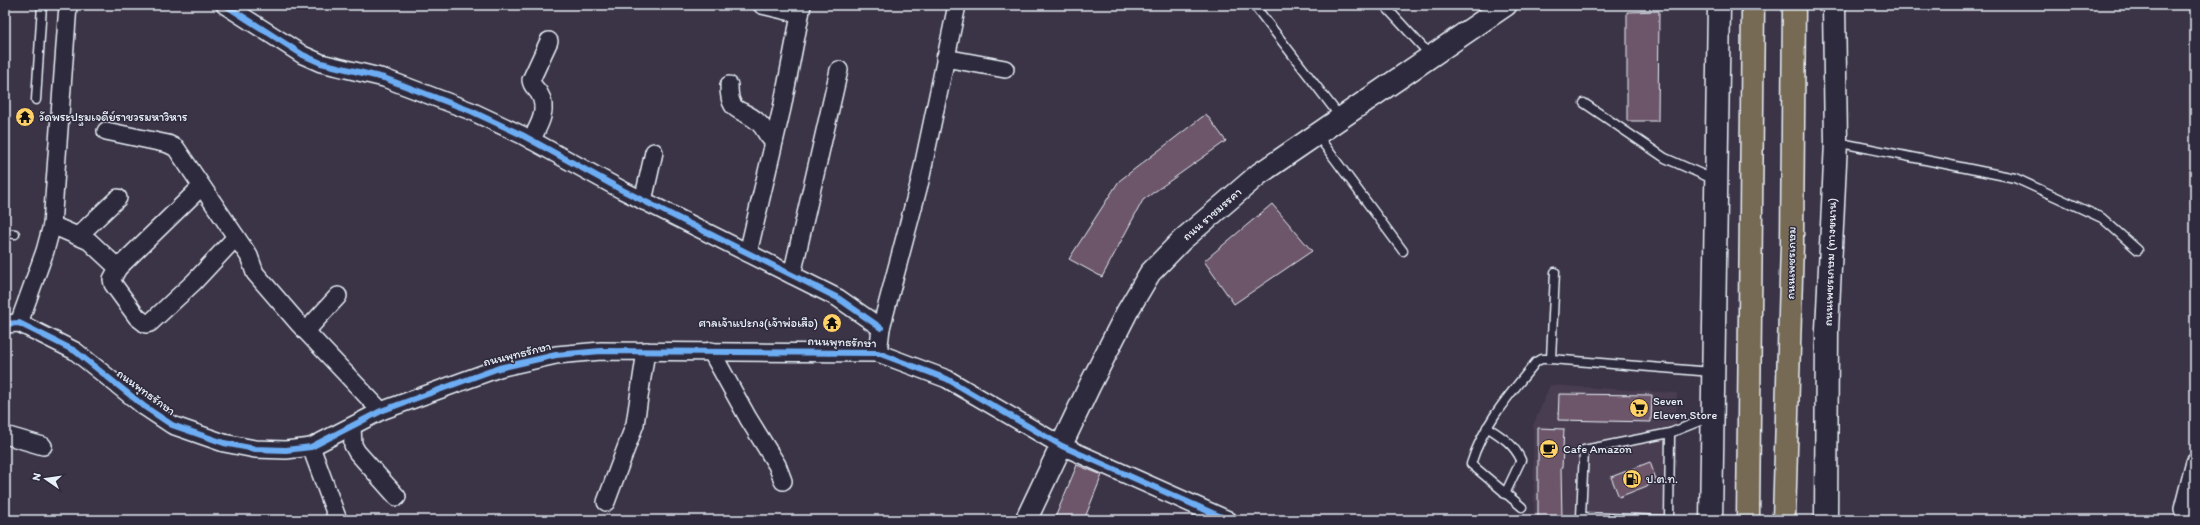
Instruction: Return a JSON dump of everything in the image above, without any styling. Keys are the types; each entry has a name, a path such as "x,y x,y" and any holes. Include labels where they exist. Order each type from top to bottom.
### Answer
{"highway":[{"path":"1748,520 1753,5"},
{"name":"ถนนเพชรเกษม","path":"1784,520 1792,243 1794,5"}],"main road":[{"path":"1711,520 1713,416 1712,372 1717,181 1719,5"},
{"name":"ถนนเพชรเกษม (ทางขนาน)","path":"1826,520 1827,337 1836,142 1834,5"}],"street":[{"path":"12,323 45,251 52,225 68,5"},
{"path":"225,5 303,55 321,62 397,83 471,111 531,140 643,201 838,298 881,328"},
{"path":"748,253 774,142 801,9 762,5"},
{"path":"878,353 881,328 920,181 957,5"},
{"name":"ถนน ราชมรรคา","path":"1026,520 1089,387 1127,312 1150,273 1182,240 1259,174 1506,5"},
{"path":"531,140 540,124 544,108 543,99 531,84 531,80 549,41"},
{"path":"945,58 1005,69"},
{"path":"792,275 839,70"},
{"path":"729,85 729,96 734,108 758,122 768,138 774,142"},
{"path":"106,131 168,144 176,148 249,256 255,273 306,331 381,411"},
{"path":"643,201 654,152"},
{"path":"201,187 118,268 112,279 113,284 142,323 150,323 194,282 236,237"},
{"path":"78,236 118,198"},
{"path":"52,225 78,236 94,245 118,268"},
{"path":"306,331 338,296"},
{"name":"ถนนพุทธรักษา","path":"12,323 75,351 145,407 172,425 191,433 224,443 255,449 286,450 311,447 381,411 500,368 556,355 600,351 878,353 947,379 1062,446 1228,520"},
{"path":"606,502 635,424 646,351"},
{"path":"711,351 748,418 778,465 783,481"},
{"path":"352,427 354,445 358,452 398,496"},
{"path":"5,435 43,446"},
{"path":"311,447 338,520"},
{"path":"2187,520 2183,514 2183,509 2195,462"}],"lane":[{"path":"36,100 42,5"},
{"path":"1254,5 1341,119"},
{"path":"1384,5 1432,56"},
{"path":"1584,103 1665,158 1717,181"},
{"path":"1317,135 1403,251"},
{"path":"1836,142 2015,178 2102,218 2138,250"},
{"path":"5,233 15,234"},
{"path":"1550,359 1555,272"},
{"path":"1522,507 1471,464 1477,443 1498,408 1536,362 1541,359 1550,359 1712,372"},
{"path":"1664,520 1581,517 1584,450 1670,434 1713,416"},
{"path":"1487,427 1505,439 1516,450 1521,460 1505,494"},
{"path":"1669,520 1670,434"}],"shaded area":[{"path":"1550,385 1677,393 1674,520 1534,520 1533,426"}],"building":[{"path":"1659,11 1658,121 1627,121 1627,12"},
{"path":"1206,114 1226,141 1143,200 1102,277 1069,259 1119,181"},
{"path":"1272,204 1312,251 1234,304 1204,261"},
{"path":"1559,394 1652,395 1651,422 1558,420"},
{"path":"1538,428 1564,429 1561,468 1562,520 1538,520"},
{"path":"1650,462 1657,482 1619,497 1611,477"},
{"path":"1077,465 1102,475 1084,520 1054,520"}],"cycle path":[{"path":"225,5 303,55 321,63 384,78 471,111 522,135 622,190 838,298 881,328"},
{"path":"5,324 19,323 75,351 145,407 172,425 224,443 255,449 286,450 311,447 381,411 499,368 556,355 601,351 878,353 947,379 1062,446 1228,520"}],"place":[{"name":"วัดพระปฐมเจดีย์ราชวรมหาวิหาร","path":"25,117"},
{"name":"ศาลเจ้าแปะกง(เจ้าพ่อเสือ)","path":"832,323"},
{"name":"Seven Eleven Store","path":"1639,408"},
{"name":"Cafe Amazon","path":"1549,449"},
{"name":"ป.ต.ท.","path":"1632,479"}]}
